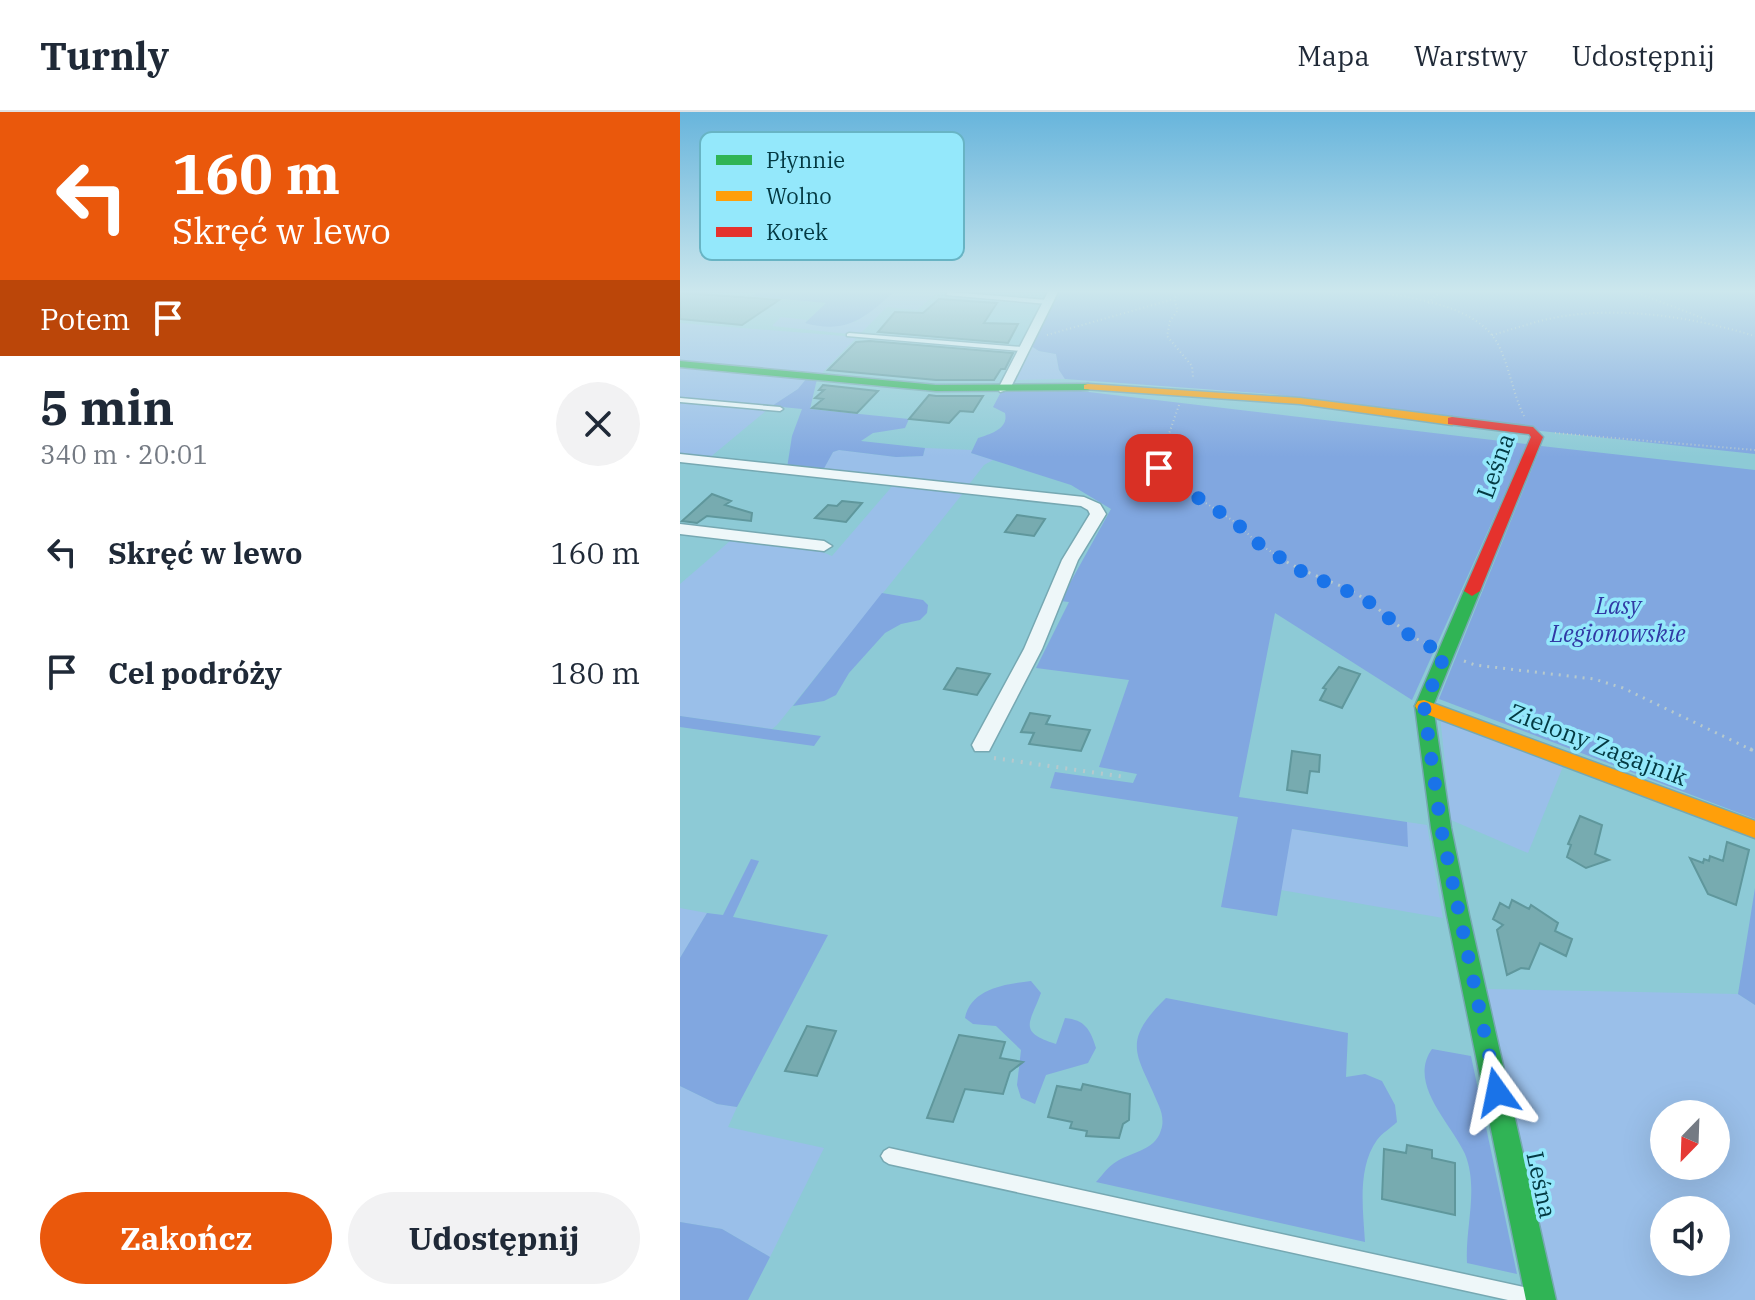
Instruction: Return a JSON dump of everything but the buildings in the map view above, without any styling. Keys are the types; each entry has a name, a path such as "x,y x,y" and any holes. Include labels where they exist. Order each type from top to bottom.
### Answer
{"street":[{"path":"1004,389 1023,346"},
{"name":"Leśna","path":"680,364 936,388 1116,387 1300,401 1533,431 1537,437 1424,706 1441,828 1458,915 1541,1299"},
{"path":"680,458 1084,502 1095,507 1098,514 1070,560 1033,649 982,745"},
{"path":"680,529 824,546"},
{"name":"Zielony Zagajnik","path":"1424,706 1755,830"}],"lane":[{"path":"1014,345 1023,346"},
{"path":"680,400 780,409"},
{"path":"889,1156 1541,1299"}],"path":[{"path":"1175,345 1192,366 1193,379 1184,392 1160,457 1159,468 1163,475 1235,522 1259,544 1304,573 1364,598 1413,638 1445,654 1475,665 1594,679 1623,688 1755,751"},
{"path":"1496,345 1518,405"},
{"path":"1533,431 1755,450"},
{"path":"982,745 988,754 999,759 1125,777"}],"shaded area":[{"path":"680,345 849,345 820,375 680,362"},
{"path":"1027,345 1056,354 1059,370 1065,379 1015,380"},
{"path":"680,367 807,378 798,389 772,406 680,398"},
{"path":"680,402 767,410 708,459 680,456"},
{"path":"925,448 972,450 971,453 993,460 984,465 967,487 822,472 833,452 839,450 896,457 923,456"},
{"path":"895,483 964,492 777,725 772,729 680,716 680,584 730,541 820,551 832,556"},
{"path":"1440,716 1564,764 1528,853 1451,820"},
{"path":"1407,822 1427,825 1443,918 1281,890 1291,829 1407,847"},
{"path":"680,908 707,913 680,958"},
{"path":"1486,989 1738,994 1755,1005 1755,1300 1552,1300"},
{"path":"680,1086 717,1104 737,1107 728,1127 824,1148 770,1257 722,1229 680,1222"}],"green space":[{"path":"1030,345 1755,345 1755,454 1541,431 1272,394 1065,379 1059,370 1056,354 1039,351"},
{"path":"807,378 817,379 810,409 909,419 905,428 873,433 861,441 925,448 923,456 896,457 839,450 833,452 822,472 787,468 792,436 802,409 772,406 798,389"},
{"path":"1080,391 1527,444 1412,700 1275,613 1239,797 1407,822 1408,847 1292,829 1277,916 1221,907 1238,817 1050,788 1055,772 1133,783 1137,774 1099,767 1129,680 1036,668 1069,602 1060,601 1111,509 1071,485 971,453 978,438 998,430 1004,423 1005,413 993,407 1001,392"},
{"name":"Lasy Legionowskie","path":"1541,446 1755,470 1755,819 1439,699"},
{"path":"882,593 923,600 928,605 927,613 920,620 901,624 885,633 849,673 836,695 824,701 793,706"},
{"path":"680,716 821,736 814,746 680,727"},
{"path":"751,859 759,861 733,917 828,935 737,1107 717,1104 680,1086 680,958 707,913 723,915"},
{"path":"1755,888 1755,1005 1738,994"},
{"path":"1031,981 1041,993 1031,1019 1031,1030 1056,1044 1065,1018 1072,1019 1086,1027 1096,1048 1088,1063 1046,1075 1035,1104 1021,1098 1017,1085 1021,1050 996,1026 973,1024 965,1018 974,1000 982,994 1001,986"},
{"path":"1166,998 1348,1033 1346,1077 1365,1074 1382,1081 1395,1105 1397,1122 1377,1140 1366,1163 1363,1189 1365,1242 1096,1182 1113,1164 1153,1143 1161,1130 1161,1112 1137,1050 1142,1027"},
{"path":"1432,1049 1471,1056 1517,1274 1467,1263 1471,1194 1469,1167 1459,1142 1428,1090 1426,1062"},
{"path":"680,1222 722,1229 770,1257 748,1300 680,1300"}],"traffic: fast":[{"path":"680,364 936,388 1088,387"},
{"path":"1472,591 1424,706 1441,828 1458,915 1541,1300"}],"traffic: slow":[{"path":"1088,387 1300,401 1452,421"},
{"path":"1424,706 1755,830"}],"traffic: jam":[{"path":"1452,421 1533,431 1537,437 1472,591"}],"route":[{"path":"1159,468 1163,475 1235,522 1259,544 1304,573 1364,598 1413,638 1445,654 1424,706 1441,828 1497,1092"}]}
